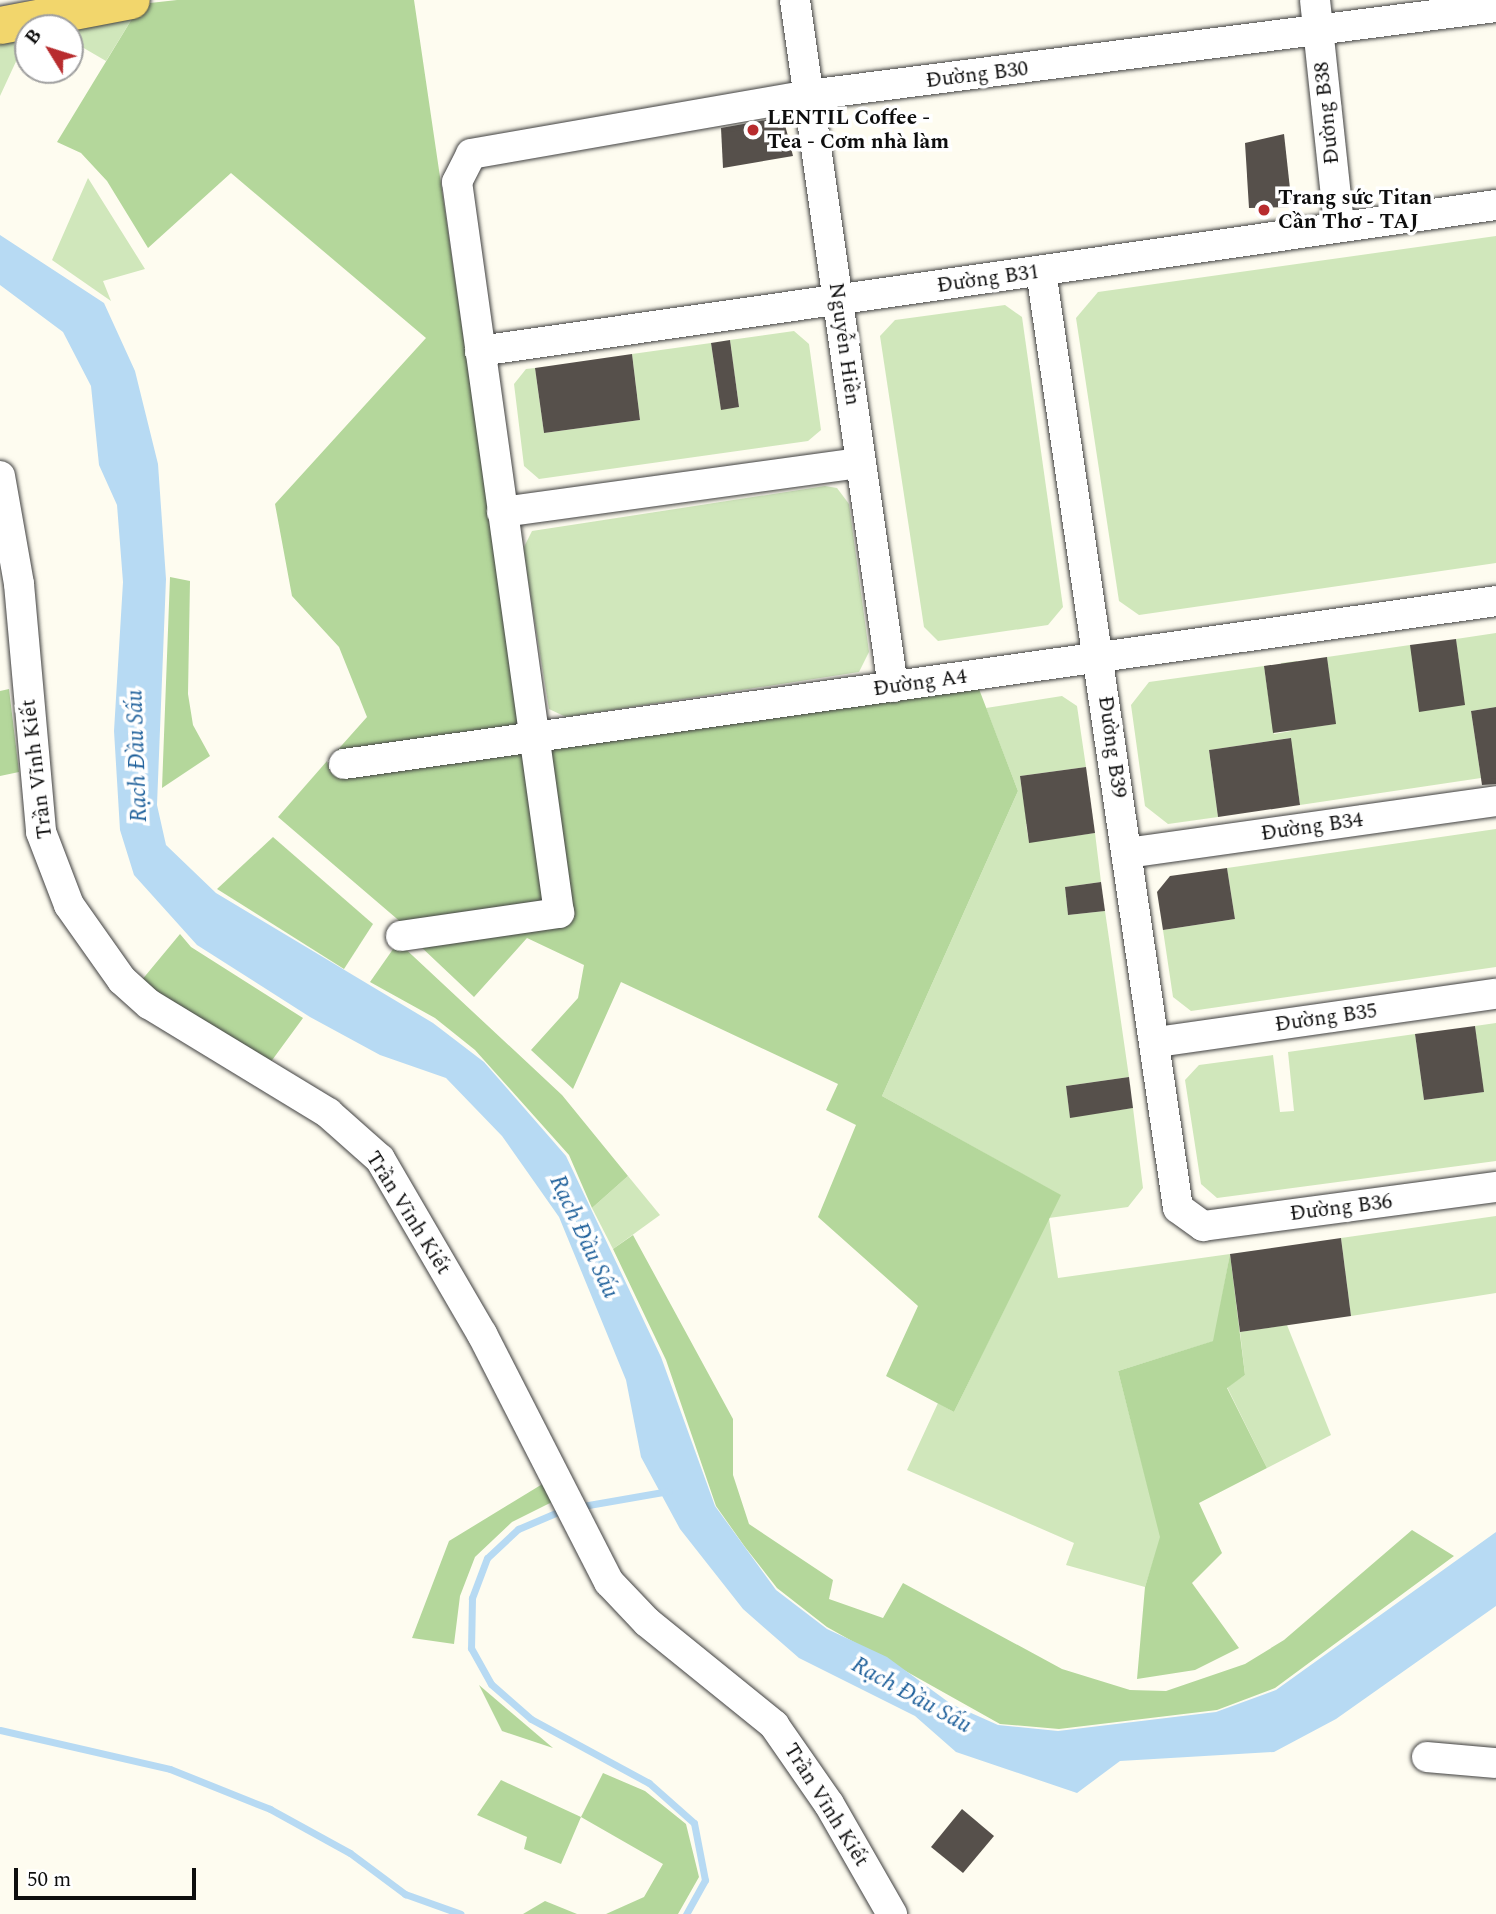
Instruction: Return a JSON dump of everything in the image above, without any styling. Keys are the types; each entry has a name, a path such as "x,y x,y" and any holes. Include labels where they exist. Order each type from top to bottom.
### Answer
{"main road":[{"path":"0,25 131,0"}],"street":[{"name":"Nguyễn Hiền","path":"795,0 893,687"},
{"name":"Đường B38","path":"1315,0 1339,226"},
{"name":"Đường B30","path":"481,351 457,182 463,162 483,148 809,95 1318,34 1496,7"},
{"name":"Đường B31","path":"481,351 1496,205"},
{"name":"Đường B39","path":"1041,271 1157,1042 1178,1208 1188,1220"},
{"path":"401,936 559,913 481,351"},
{"path":"502,512 860,463"},
{"name":"Trần Vĩnh Kiết","path":"0,476 19,584 41,832 69,905 122,980 149,1004 328,1113 380,1159 625,1602 745,1699 797,1754 892,1914"},
{"name":"Đường A4","path":"344,764 1496,601"},
{"name":"Đường B34","path":"1127,853 1496,801"},
{"name":"Đường B35","path":"1157,1042 1496,994"},
{"name":"Đường B36","path":"1188,1220 1203,1226 1496,1187"},
{"path":"1427,1757 1496,1763"}],"green space":[{"path":"177,0 414,0 521,728 334,754 367,717 339,647 292,596 275,504 426,338 231,173 148,248 107,181 81,153 57,142 141,4"},
{"path":"141,4 106,61 84,48 84,14 14,14 14,66 0,96 0,12"},
{"path":"88,178 145,269 103,281 111,301 52,260"},
{"path":"1496,236 1496,563 1139,615 1119,601 1076,318 1098,292"},
{"path":"1005,305 1022,317 1063,607 1048,625 938,641 924,627 880,336 895,320"},
{"path":"794,331 809,344 821,430 808,441 539,479 524,466 514,384 526,369 535,368 544,433 640,420 632,354 711,343 721,409 739,407 730,340"},
{"path":"825,486 837,488 849,504 869,652 859,672 566,717 549,709 523,549 532,531"},
{"path":"170,577 190,581 188,694 193,725 210,756 162,788"},
{"path":"1496,633 1496,707 1471,711 1481,778 1300,805 1290,738 1209,750 1218,817 1168,824 1145,806 1131,705 1149,682 1264,666 1274,734 1291,731 1281,663 1297,661 1306,728 1335,724 1327,657 1410,645 1464,705 1456,639"},
{"path":"9,689 19,772 0,776 0,691"},
{"path":"979,689 1018,791 882,1096 1061,1195 954,1412 886,1376 918,1306 818,1217 856,1125 826,1110 838,1084 621,982 573,1089 531,1050 578,998 584,965 527,938 474,997 419,945 570,922 548,749"},
{"path":"1062,696 1077,706 1086,767 1020,776 1022,791 1092,814 1026,824 1029,842 1095,833 1101,882 1065,887 1068,915 1105,911 1129,1077 1066,1086 1070,1117 1133,1108 1143,1188 1128,1207 1049,1218 1058,1278 1230,1254 1214,1341 1118,1371 1161,1537 1145,1587 1066,1565 1074,1543 907,1470 938,1403 954,1412 1060,1195 882,1096 1018,791 986,708"},
{"path":"523,750 548,905 403,924 278,817 327,761 330,772"},
{"path":"1496,829 1496,967 1191,1011 1173,997 1163,930 1235,919 1227,868"},
{"path":"273,837 373,924 344,969 217,889"},
{"path":"180,934 191,947 303,1018 270,1063 141,981"},
{"path":"398,942 562,1095 628,1176 592,1208 569,1155 475,1050 435,1018 370,982"},
{"path":"1496,1023 1496,1161 1217,1198 1201,1184 1185,1080 1199,1065 1273,1055 1280,1112 1294,1111 1288,1052 1415,1034 1424,1100 1483,1092 1475,1026"},
{"path":"628,1176 660,1215 613,1249 592,1208"},
{"path":"1496,1216 1496,1293 1351,1316 1341,1238"},
{"path":"633,1235 733,1419 733,1475 749,1524 833,1580 829,1599 883,1618 903,1583 1062,1669 1130,1690 1166,1691 1245,1664 1284,1640 1412,1530 1454,1556 1275,1688 1217,1710 1059,1729 1000,1724 827,1627 777,1588 745,1547 716,1506 666,1360 613,1249"},
{"path":"1230,1254 1245,1375 1227,1388 1267,1468 1199,1503 1222,1553 1192,1583 1239,1648 1195,1670 1137,1679 1145,1587 1160,1537 1118,1371 1213,1341"},
{"path":"1287,1325 1331,1435 1267,1468 1227,1387 1245,1375 1240,1332"},
{"path":"549,1480 556,1500 512,1522 475,1557 460,1596 454,1644 412,1638 449,1541"},
{"path":"479,1685 553,1748 502,1731"},
{"path":"603,1773 645,1791 686,1824 699,1877 678,1914 606,1914 644,1897 663,1864 581,1817"},
{"path":"501,1780 581,1817 561,1864 524,1849 527,1837 477,1815"},
{"path":"545,1901 577,1914 523,1914"}],"water":[{"name":"Rạch Đầu Sấu","path":"0,235 104,303 135,371 158,464 166,579 157,805 166,845 216,893 433,1023 484,1062 566,1156 661,1357 715,1506 776,1590 827,1629 887,1657 951,1704 998,1725 1058,1731 1216,1712 1276,1690 1496,1532 1496,1606 1336,1719 1274,1752 1120,1761 1077,1793 956,1752 915,1716 799,1658 743,1609 680,1529 641,1457 626,1380 559,1217 502,1136 446,1078 380,1055 310,1017 197,945 134,875 120,830 114,731 123,582 117,505 99,465 91,386 63,332 0,285"}],"building":[{"path":"783,117 793,156 723,168 721,128"},
{"path":"1284,134 1292,207 1249,208 1245,143"},
{"path":"730,340 739,407 721,410 711,343"},
{"path":"632,354 640,420 544,433 535,368"},
{"path":"1456,639 1465,705 1419,712 1410,645"},
{"path":"1327,657 1336,724 1273,733 1264,666"},
{"path":"1496,707 1496,784 1482,785 1471,711"},
{"path":"1291,738 1300,805 1218,817 1209,750"},
{"path":"1086,767 1095,833 1029,843 1020,776"},
{"path":"1227,868 1235,919 1163,930 1157,892 1170,876"},
{"path":"1101,882 1105,911 1068,915 1065,887"},
{"path":"1475,1026 1484,1092 1424,1100 1415,1034"},
{"path":"1129,1077 1133,1108 1070,1118 1066,1086"},
{"path":"1341,1238 1351,1316 1240,1332 1230,1254"},
{"path":"962,1809 994,1836 963,1873 931,1847"}],"waterway":[{"path":"577,1507 669,1491"},
{"path":"565,1509 518,1529 487,1558 472,1598 471,1648 491,1684 531,1719 649,1783 694,1823 705,1880 686,1914"},
{"path":"0,1730 170,1769 270,1809 350,1853 405,1894 461,1914"}],"place":[{"name":"LENTIL Coffee - Tea - Cơm nhà làm","path":"753,130"},
{"name":"Trang sức Titan Cần Thơ - TAJ","path":"1264,210"}]}
